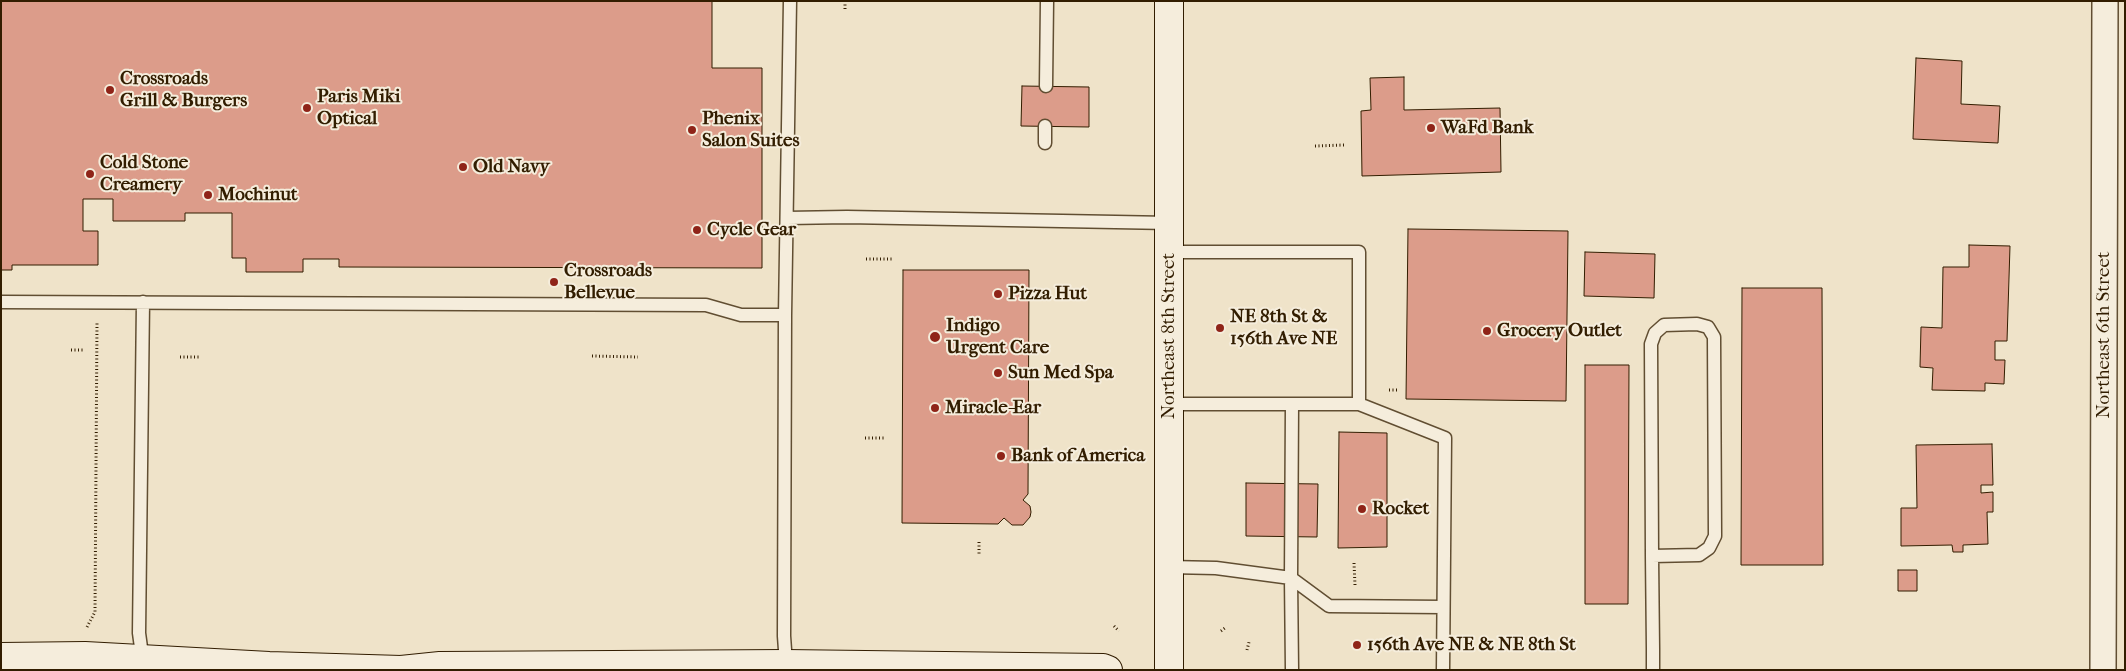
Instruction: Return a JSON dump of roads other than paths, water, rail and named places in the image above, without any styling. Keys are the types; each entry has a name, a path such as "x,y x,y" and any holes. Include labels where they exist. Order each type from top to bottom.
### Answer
{"main road":[{"name":"Northeast 8th Street","path":"1169,1 1169,670"},
{"path":"1,657 143,664 401,670 440,666 786,664 1103,668 1108,670"}],"street":[{"name":"Northeast 6th Street","path":"2103,670 2105,1"}],"lane":[{"path":"786,664 784,636 785,315 790,1"},
{"path":"1046,86 1047,1"},
{"path":"1045,126 1045,143"},
{"path":"787,218 1169,223"},
{"path":"1169,252 1359,252 1359,404"},
{"path":"1,302 706,305 741,316 785,315"},
{"path":"143,302 139,633 143,664"},
{"path":"1652,556 1699,555 1709,548 1716,536 1714,337 1708,327 1697,324 1664,325 1655,333 1651,344 1652,556 1653,670"},
{"path":"1169,404 1359,404 1445,438 1443,670"},
{"path":"1292,404 1292,670"},
{"path":"1169,567 1216,568 1291,578 1329,606 1443,607"}],"place":[{"name":"Crossroads Grill & Burgers","path":"110,90"},
{"name":"Paris Miki Optical","path":"307,108"},
{"name":"WaFd Bank","path":"1431,128"},
{"name":"Phenix Salon Suites","path":"692,130"},
{"name":"Old Navy","path":"463,167"},
{"name":"Cold Stone Creamery","path":"90,174"},
{"name":"Mochinut","path":"208,195"},
{"name":"Cycle Gear","path":"697,230"},
{"name":"Crossroads Bellevue","path":"554,282"},
{"name":"Pizza Hut","path":"998,294"},
{"name":"NE 8th St & 156th Ave NE","path":"1220,328"},
{"name":"Grocery Outlet","path":"1487,331"},
{"name":"Indigo Urgent Care","path":"935,337"},
{"name":"Sun Med Spa","path":"998,373"},
{"name":"Miracle-Ear","path":"935,408"},
{"name":"Bank of America","path":"1001,456"},
{"name":"Rocket","path":"1362,509"},
{"name":"156th Ave NE & NE 8th St","path":"1357,645"}]}
